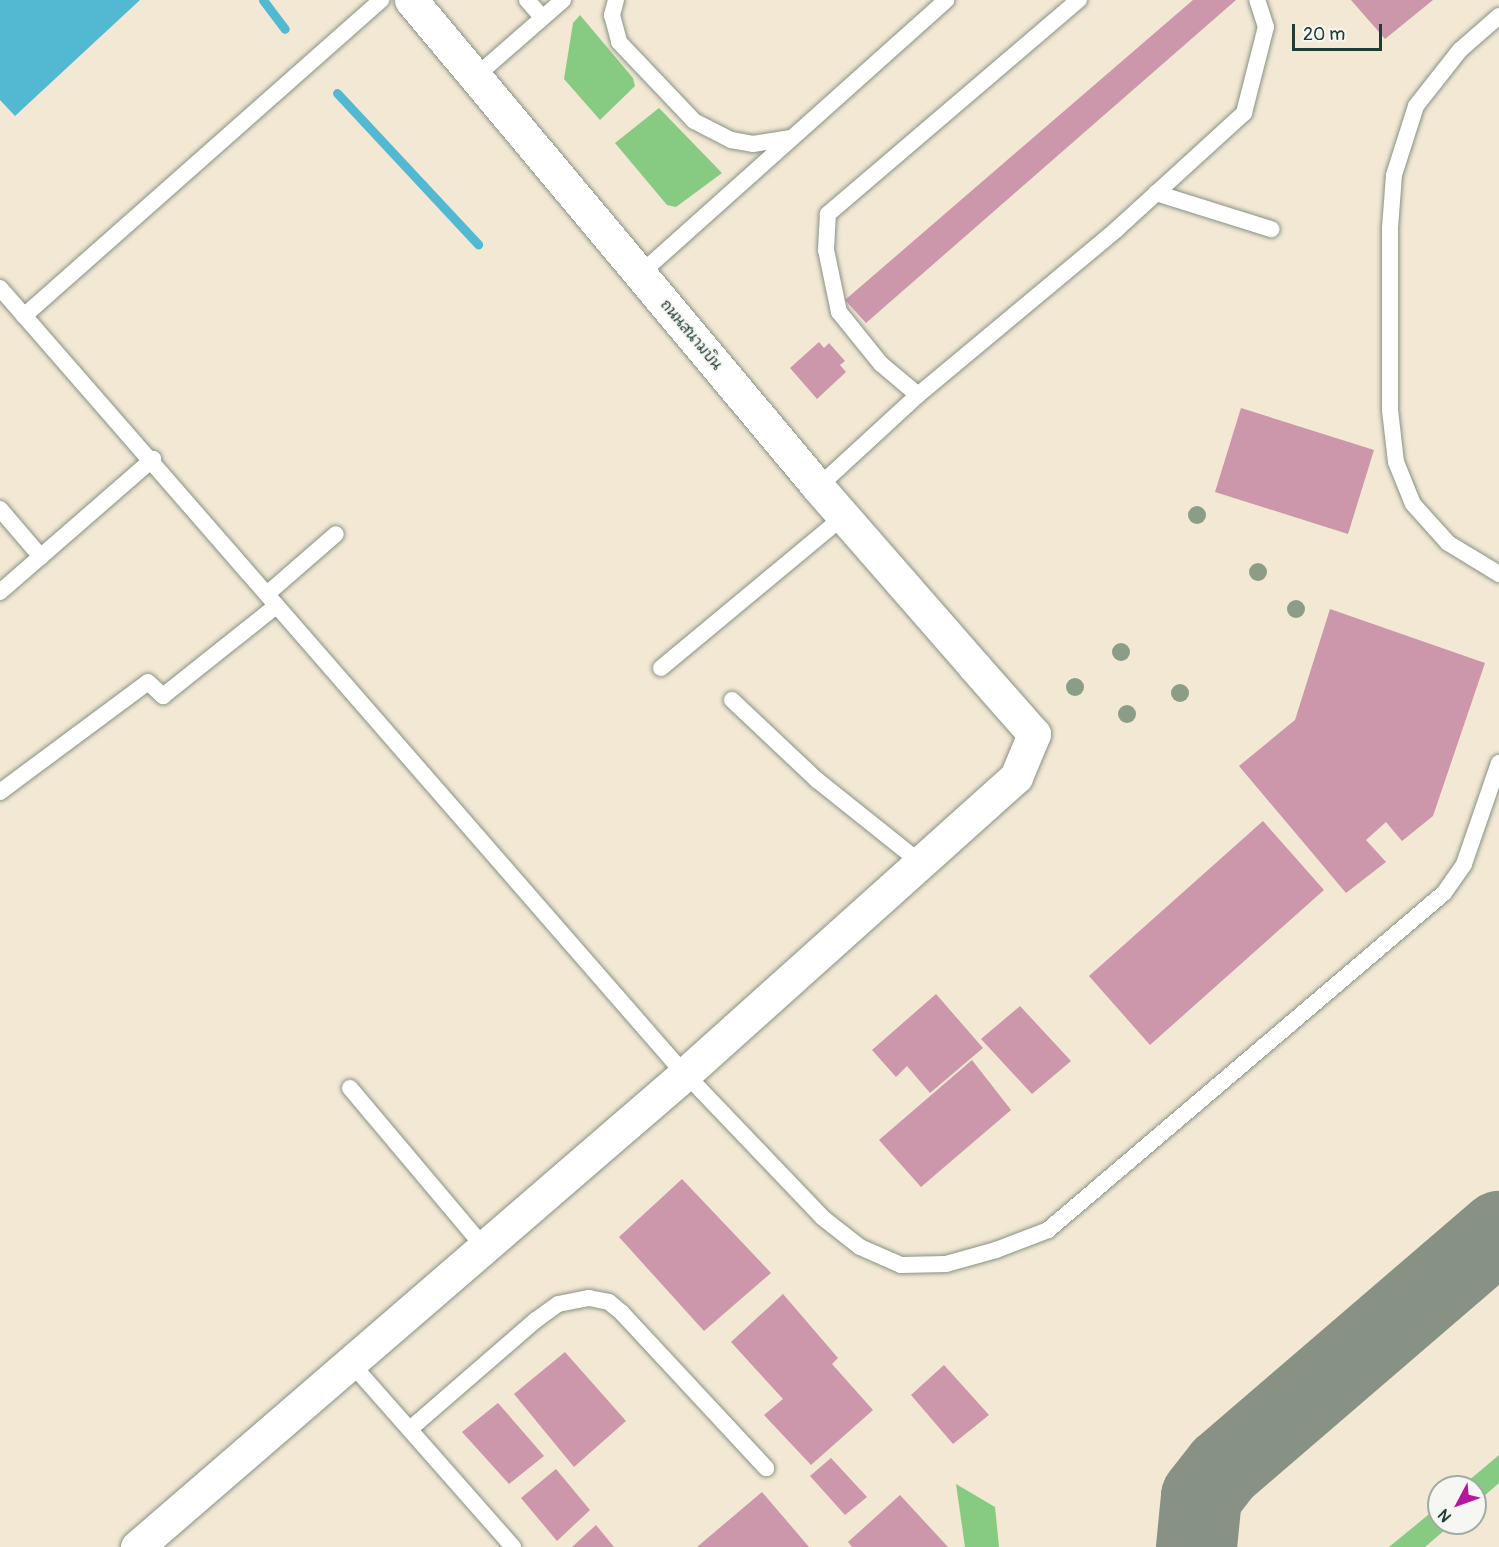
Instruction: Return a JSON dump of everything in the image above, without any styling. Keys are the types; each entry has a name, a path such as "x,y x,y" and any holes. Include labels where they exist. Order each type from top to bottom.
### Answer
{"street":[{"name":"ถนนสนามบิน","path":"411,0 818,487 1034,734 1016,777 921,863"},
{"path":"137,1547 685,1074 921,863"}],"lane":[{"path":"24,316 381,0"},
{"path":"527,0 542,17"},
{"path":"475,77 562,0"},
{"path":"616,0 612,15 619,42 694,121 731,140 753,144 791,138"},
{"path":"640,274 946,0"},
{"path":"918,395 880,364 839,312 826,250 828,214 1079,0"},
{"path":"818,487 918,395 1156,193 1244,113 1266,27 1257,0"},
{"path":"1499,16 1460,50 1416,106 1394,175 1389,228 1390,410 1396,462 1413,504 1448,543 1499,574"},
{"path":"1156,193 1271,229"},
{"path":"0,288 153,459 272,600 685,1074 823,1218 860,1247 901,1265 946,1264 996,1250 1048,1230 1444,893 1464,864 1499,763"},
{"path":"0,592 153,459"},
{"path":"0,509 41,557"},
{"path":"661,668 844,516"},
{"path":"0,792 148,682 163,696 272,600 336,534"},
{"path":"732,700 817,780 921,863"},
{"path":"350,1088 483,1247"},
{"path":"410,1429 551,1309 558,1304 589,1298 609,1302 622,1313 766,1468"},
{"path":"350,1362 513,1547"}],"green space":[{"path":"580,15 633,78 635,86 600,120 564,79 573,23"},
{"path":"659,108 722,173 676,207 667,205 615,143"},
{"path":"1499,1455 1499,1483 1487,1494 1487,1475 1475,1475"},
{"path":"956,1484 995,1507 999,1547 965,1547"},
{"path":"1427,1516 1427,1535 1439,1535 1425,1547 1389,1547"}],"water":[{"path":"0,0 140,0 15,116 0,100"}],"building":[{"path":"1193,0 1236,0 866,323 845,300"},
{"path":"1351,0 1433,0 1385,39"},
{"path":"819,342 824,348 829,343 845,361 840,365 846,372 817,399 790,368"},
{"path":"1241,408 1374,450 1348,534 1215,492"},
{"path":"1330,609 1485,663 1433,816 1402,841 1386,822 1366,840 1386,862 1346,893 1239,766 1295,720"},
{"path":"1263,821 1324,890 1150,1045 1089,976"},
{"path":"936,994 983,1048 930,1093 907,1066 896,1077 872,1050"},
{"path":"1020,1006 1071,1061 1032,1094 981,1039"},
{"path":"972,1060 1011,1110 921,1187 879,1140"},
{"path":"682,1179 771,1273 704,1331 619,1237"},
{"path":"783,1294 838,1358 832,1364 873,1410 811,1465 764,1415 783,1399 731,1342"},
{"path":"565,1352 626,1421 574,1467 514,1394"},
{"path":"944,1365 989,1415 953,1444 911,1395"},
{"path":"498,1403 544,1456 509,1484 462,1432"},
{"path":"831,1458 867,1497 845,1515 810,1476"},
{"path":"556,1469 590,1510 557,1541 521,1498"},
{"path":"762,1492 809,1547 697,1547"},
{"path":"900,1495 948,1547 852,1547 848,1542"},
{"path":"596,1525 614,1547 572,1547"}],"waterway":[{"path":"263,0 285,29"},
{"path":"337,93 478,244"}],"taxiway":[{"path":"1196,1547 1201,1496 1223,1468 1499,1231"}]}
